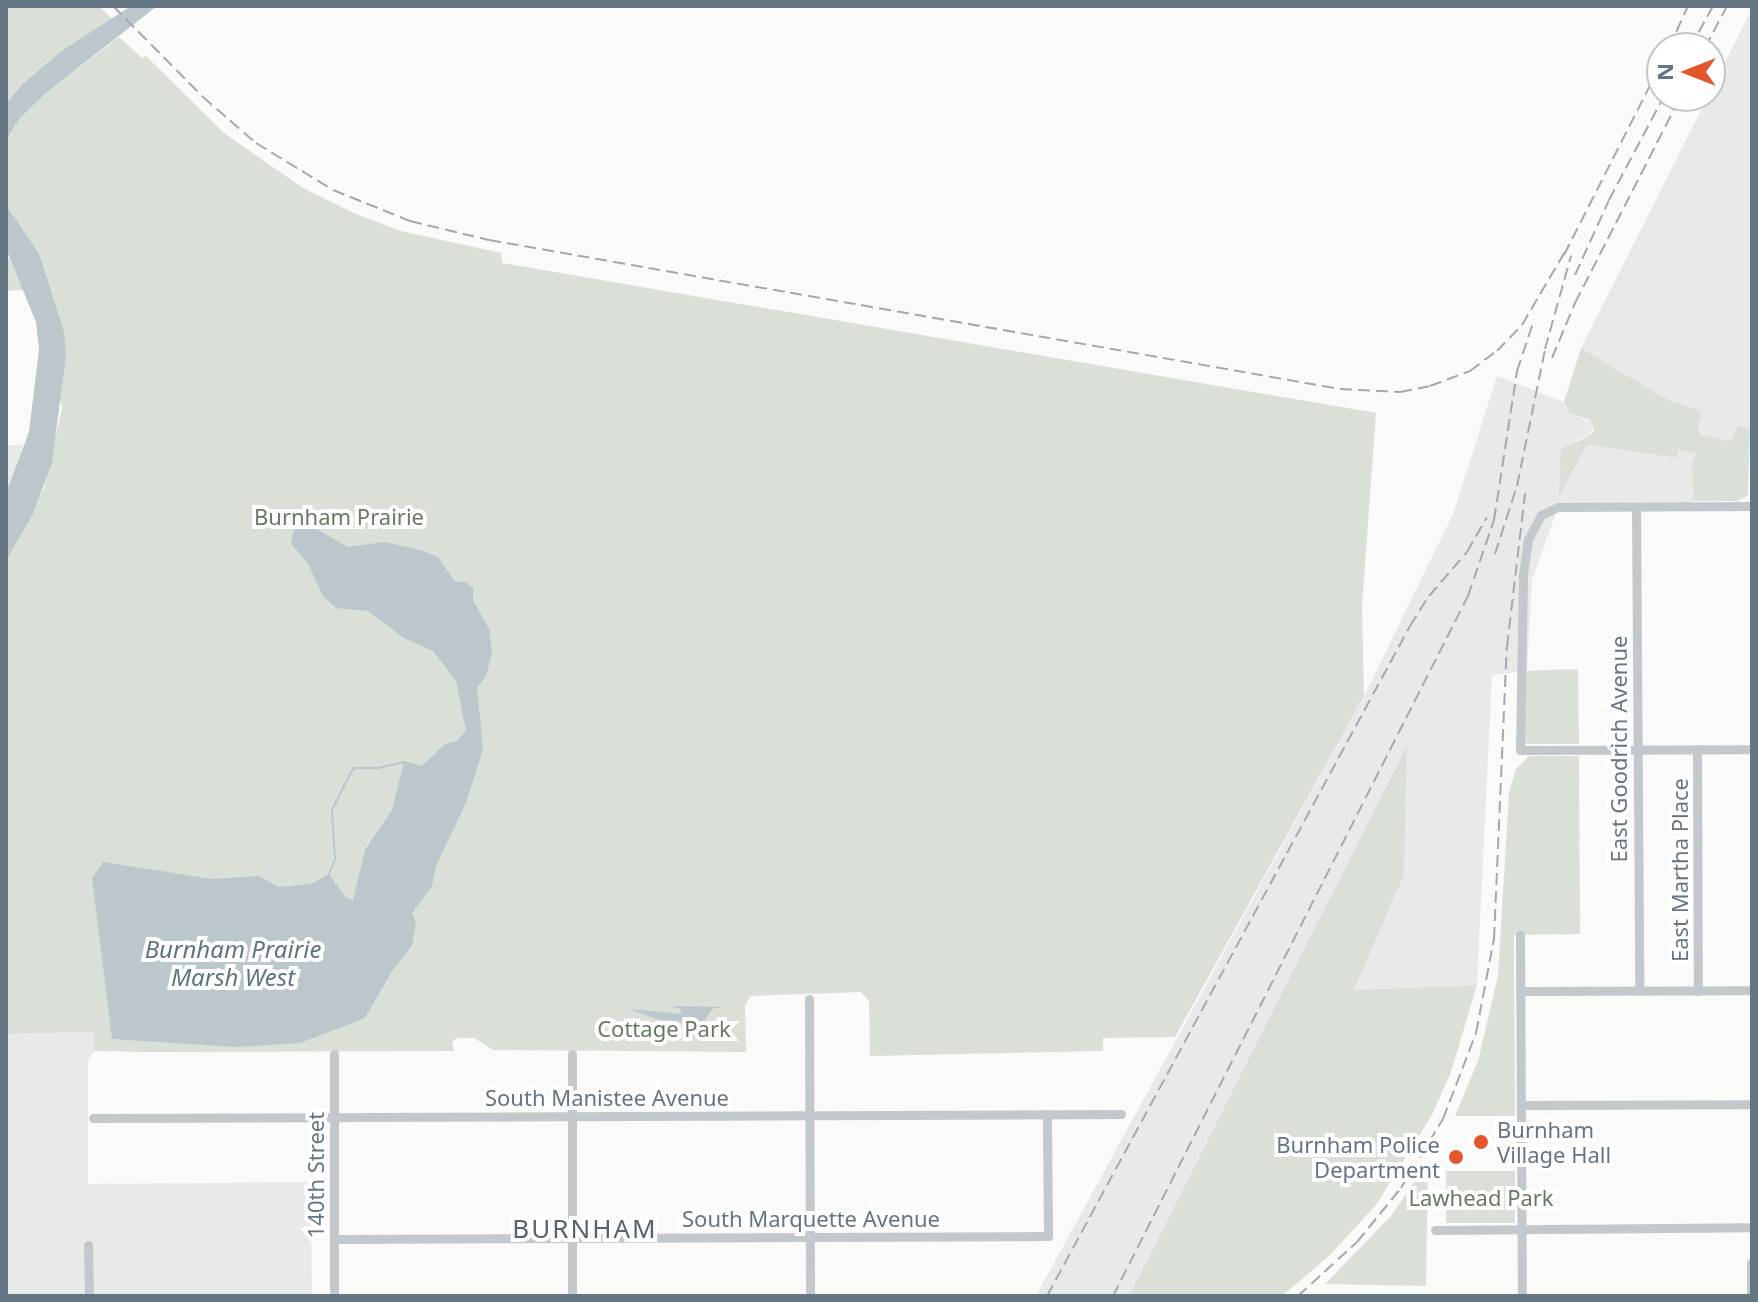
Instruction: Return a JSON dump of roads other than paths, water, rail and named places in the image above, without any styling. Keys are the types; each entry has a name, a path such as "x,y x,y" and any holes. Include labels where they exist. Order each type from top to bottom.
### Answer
{"street":[{"path":"1752,506 1558,507 1541,515 1528,539 1521,629 1520,750 1752,749"},
{"name":"East Goodrich Avenue","path":"1636,507 1639,991"},
{"name":"East Martha Place","path":"1697,749 1698,991"},
{"path":"1520,935 1522,1296"},
{"path":"1520,991 1752,990"},
{"path":"809,999 810,1296"},
{"name":"140th Street","path":"334,1054 334,1296"},
{"path":"572,1054 572,1296"},
{"path":"1521,1105 1752,1104"},
{"name":"South Marquette Avenue","path":"334,1239 1048,1236 1047,1114"},
{"name":"South Manistee Avenue","path":"93,1118 1121,1114"},
{"path":"1435,1230 1752,1227"},
{"path":"88,1245 89,1296"},
{"path":"1752,1263 1752,1296"}],"water":[{"path":"131,6 157,6 46,93 20,118 6,140 6,103 25,82 63,50"},
{"path":"6,205 39,254 64,332 66,356 52,463 32,516 6,560 6,493 29,432 39,349 36,322 6,249"},
{"name":"Burnham Prairie Marsh West","path":"304,522 348,547 384,542 438,557 455,582 465,582 473,588 473,600 489,629 492,653 486,676 477,688 483,749 466,803 436,866 432,886 412,913 416,923 412,946 392,971 365,1018 300,1043 237,1047 112,1039 92,878 103,862 212,879 259,876 279,887 311,884 329,874 346,898 353,900 365,850 392,810 404,762 422,766 445,744 457,741 466,731 456,681 433,651 404,638 368,611 336,608 323,596 308,564 291,543 294,529"},
{"path":"671,1007 721,1007 712,1009 705,1020 695,1023 656,1019 630,1009 682,1014 679,1008"}],"waterway":[{"path":"329,874 335,859 332,810 351,772 355,768 378,768 404,762 418,766"}],"railway":[{"path":"113,6 203,97 256,143 333,190 410,221 489,240 1340,389 1400,392 1430,386 1470,371 1497,351 1522,325 1569,245"},
{"path":"1676,32 1688,6"},
{"path":"1699,32 1713,6"},
{"path":"1713,32 1727,6"},
{"path":"1564,255 1646,94"},
{"path":"1575,275 1609,200 1656,112"},
{"path":"1552,358 1575,303 1673,112"},
{"path":"1495,554 1517,486 1545,349 1571,256"},
{"path":"1113,1296 1468,596 1494,520 1517,371 1534,320"},
{"path":"1298,1296 1357,1242 1401,1188 1443,1119 1476,1033 1494,939 1507,647 1525,493"},
{"path":"1047,1296 1410,626 1429,596 1467,552 1487,517"}],"place":[{"name":"Burnham Village Hall","path":"1481,1142"},
{"name":"Burnham Police Department","path":"1456,1157"}],"district":[{"name":"BURNHAM","path":"585,1229"}],"park label":[{"name":"Burnham Prairie","path":"339,517"},
{"name":"Cottage Park","path":"664,1029"},
{"name":"Lawhead Park","path":"1481,1198"}]}
